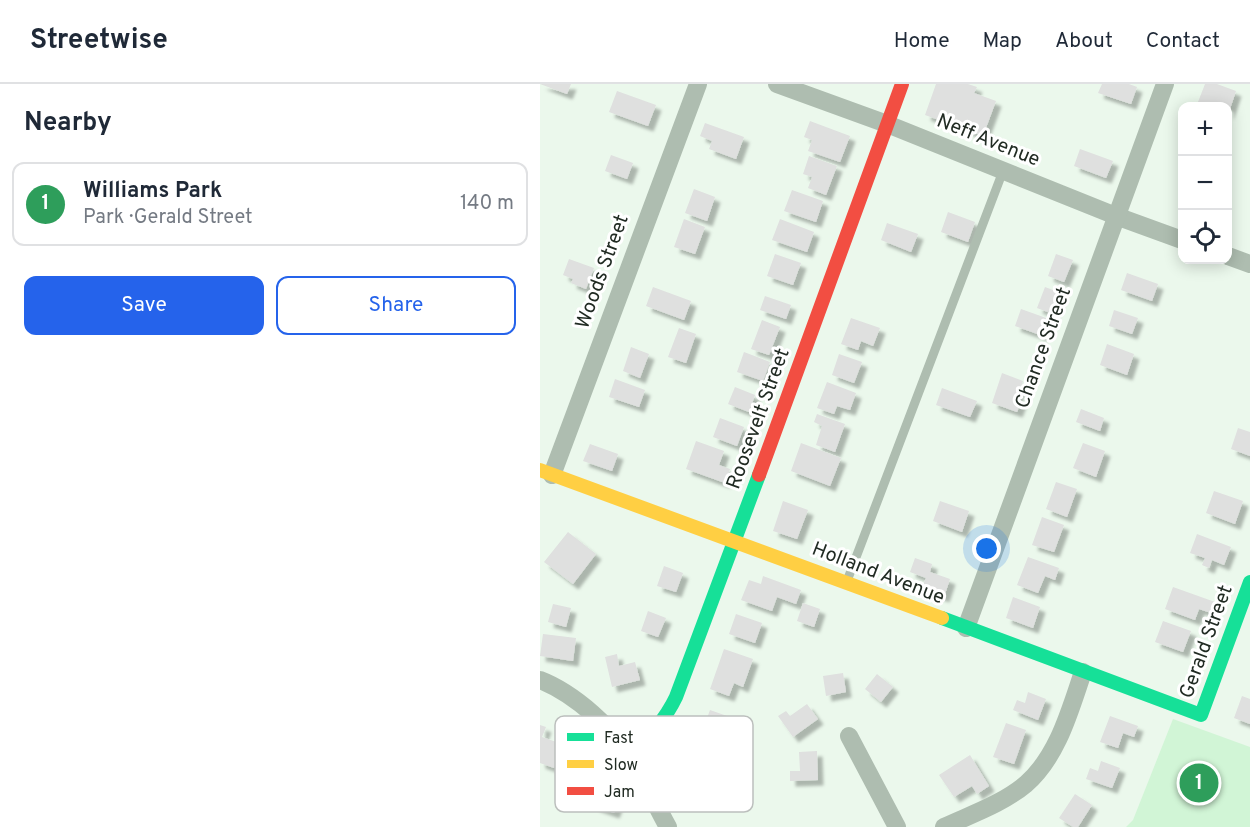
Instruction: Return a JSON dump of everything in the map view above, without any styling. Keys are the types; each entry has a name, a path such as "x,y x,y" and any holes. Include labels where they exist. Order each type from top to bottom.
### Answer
{"street":[{"name":"Woods Street","path":"546,473 698,84"},
{"name":"Neff Avenue","path":"777,84 887,124 1178,239"},
{"name":"Roosevelt Street","path":"666,716 673,705 735,541 902,84"},
{"name":"Chance Street","path":"966,628 1165,84"},
{"path":"1232,258 1250,264"},
{"name":"Holland Avenue","path":"546,473 1201,715"},
{"name":"Gerald Street","path":"1201,715 1250,582"},
{"path":"944,827 994,805 1028,783 1051,754 1070,711 1083,672"},
{"path":"540,680 564,693 594,716"},
{"path":"849,736 897,827"},
{"path":"661,812 668,827"}],"lane":[{"path":"846,583 1003,171"}],"green space":[{"path":"1173,719 1250,747 1250,827 1126,827 1133,820"}],"building":[{"path":"540,84 571,84 567,94"},
{"path":"936,84 968,84 977,87 974,93 996,101 983,136 925,115"},
{"path":"1102,84 1129,84 1137,87 1131,104 1098,93"},
{"path":"1205,84 1217,84 1236,91 1232,103 1198,102"},
{"path":"617,91 656,105 648,126 609,112"},
{"path":"810,121 850,136 840,162 808,151 812,140 804,137"},
{"path":"705,123 744,137 736,159 709,149 712,141 700,136"},
{"path":"1080,149 1113,161 1106,178 1074,166"},
{"path":"611,155 633,163 627,179 605,171"},
{"path":"809,156 837,166 826,195 808,188 812,177 803,174"},
{"path":"694,189 715,197 707,221 685,213"},
{"path":"792,190 823,201 816,222 784,211"},
{"path":"948,212 975,222 968,242 941,232"},
{"path":"684,219 705,227 695,254 674,247"},
{"path":"780,219 814,232 807,252 772,240"},
{"path":"887,223 918,234 911,252 881,240"},
{"path":"775,254 801,263 793,285 767,276"},
{"path":"1056,254 1073,260 1064,282 1048,276"},
{"path":"569,259 594,268 586,289 571,283 573,279 563,275"},
{"path":"1127,273 1158,284 1152,301 1121,290"},
{"path":"653,287 691,301 684,320 646,306"},
{"path":"1045,287 1061,293 1053,314 1037,308"},
{"path":"765,296 791,305 786,319 760,310"},
{"path":"1021,309 1049,319 1043,336 1015,326"},
{"path":"1114,310 1138,318 1132,334 1109,326"},
{"path":"851,318 880,328 873,346 861,341 858,350 841,344"},
{"path":"762,320 780,327 769,355 751,349"},
{"path":"679,328 696,334 686,363 668,357"},
{"path":"1107,344 1134,354 1127,375 1100,365"},
{"path":"631,347 649,354 640,378 623,371"},
{"path":"744,352 770,362 763,381 737,372"},
{"path":"839,354 862,362 854,383 832,375"},
{"path":"1002,373 1023,381 1016,400 1021,402 1017,412 992,403"},
{"path":"615,379 645,390 639,407 609,397"},
{"path":"827,382 856,393 850,410 837,406 834,414 817,408"},
{"path":"735,387 755,395 749,412 728,404"},
{"path":"942,388 977,401 970,417 936,405"},
{"path":"1081,409 1104,418 1100,431 1076,422"},
{"path":"817,414 845,424 835,452 816,445 822,426 814,422"},
{"path":"720,418 744,427 737,446 713,437"},
{"path":"1238,428 1250,432 1250,456 1231,449"},
{"path":"696,441 724,451 719,465 730,469 725,483 686,469"},
{"path":"801,443 841,458 830,486 791,471"},
{"path":"1083,443 1105,451 1096,477 1073,468"},
{"path":"590,444 618,454 612,471 583,461"},
{"path":"1056,482 1077,489 1067,517 1046,509"},
{"path":"1214,491 1243,501 1235,524 1206,513"},
{"path":"783,501 808,510 797,539 773,531"},
{"path":"940,501 969,511 962,532 933,521"},
{"path":"1042,517 1064,525 1054,552 1032,545"},
{"path":"568,532 596,554 573,584 544,562"},
{"path":"1197,534 1231,547 1224,565 1212,560 1209,568 1202,565 1205,558 1190,553"},
{"path":"1028,557 1059,568 1055,580 1045,576 1038,593 1017,585"},
{"path":"915,558 932,564 930,572 950,579 944,597 921,589 926,578 910,572"},
{"path":"664,566 683,573 676,592 657,586"},
{"path":"763,576 801,590 796,604 777,597 772,611 741,600 749,580 761,584"},
{"path":"1173,587 1215,602 1211,613 1199,609 1195,620 1165,609"},
{"path":"1013,597 1040,607 1033,628 1006,618"},
{"path":"803,603 820,609 814,627 797,621"},
{"path":"553,604 571,608 566,627 548,622"},
{"path":"648,611 666,618 658,637 641,631"},
{"path":"736,614 762,623 755,643 729,634"},
{"path":"1163,621 1191,631 1183,652 1155,642"},
{"path":"543,634 576,638 573,661 540,656"},
{"path":"724,649 753,659 743,687 734,683 729,696 710,689"},
{"path":"617,654 619,666 635,662 640,680 612,687 605,657"},
{"path":"843,673 846,692 826,696 823,676"},
{"path":"877,674 893,687 881,702 865,689"},
{"path":"1028,692 1046,699 1038,720 1013,710 1017,700 1025,703"},
{"path":"1242,696 1250,699 1250,724 1234,718"},
{"path":"807,704 818,719 793,737 778,716 786,711 790,716"},
{"path":"710,710 727,716 708,716"},
{"path":"1110,716 1138,726 1134,737 1123,733 1118,748 1100,742"},
{"path":"1006,723 1026,730 1014,764 993,757"},
{"path":"540,725 546,727 542,737 555,742 555,765 554,768 540,763"},
{"path":"817,751 818,780 790,781 790,771 800,771 799,752"},
{"path":"970,755 989,786 977,794 972,786 954,797 939,775"},
{"path":"1101,761 1120,768 1112,788 1086,779 1090,768 1098,771"},
{"path":"1075,794 1092,805 1078,827 1073,827 1059,818"}],"traffic: fast":[{"path":"665,716 676,697 759,475"},
{"path":"942,618 1201,715 1250,582"}],"traffic: slow":[{"path":"540,470 942,618"}],"traffic: jam":[{"path":"759,475 902,84"}],"place":[{"name":"Williams Park","path":"1199,783"}]}
